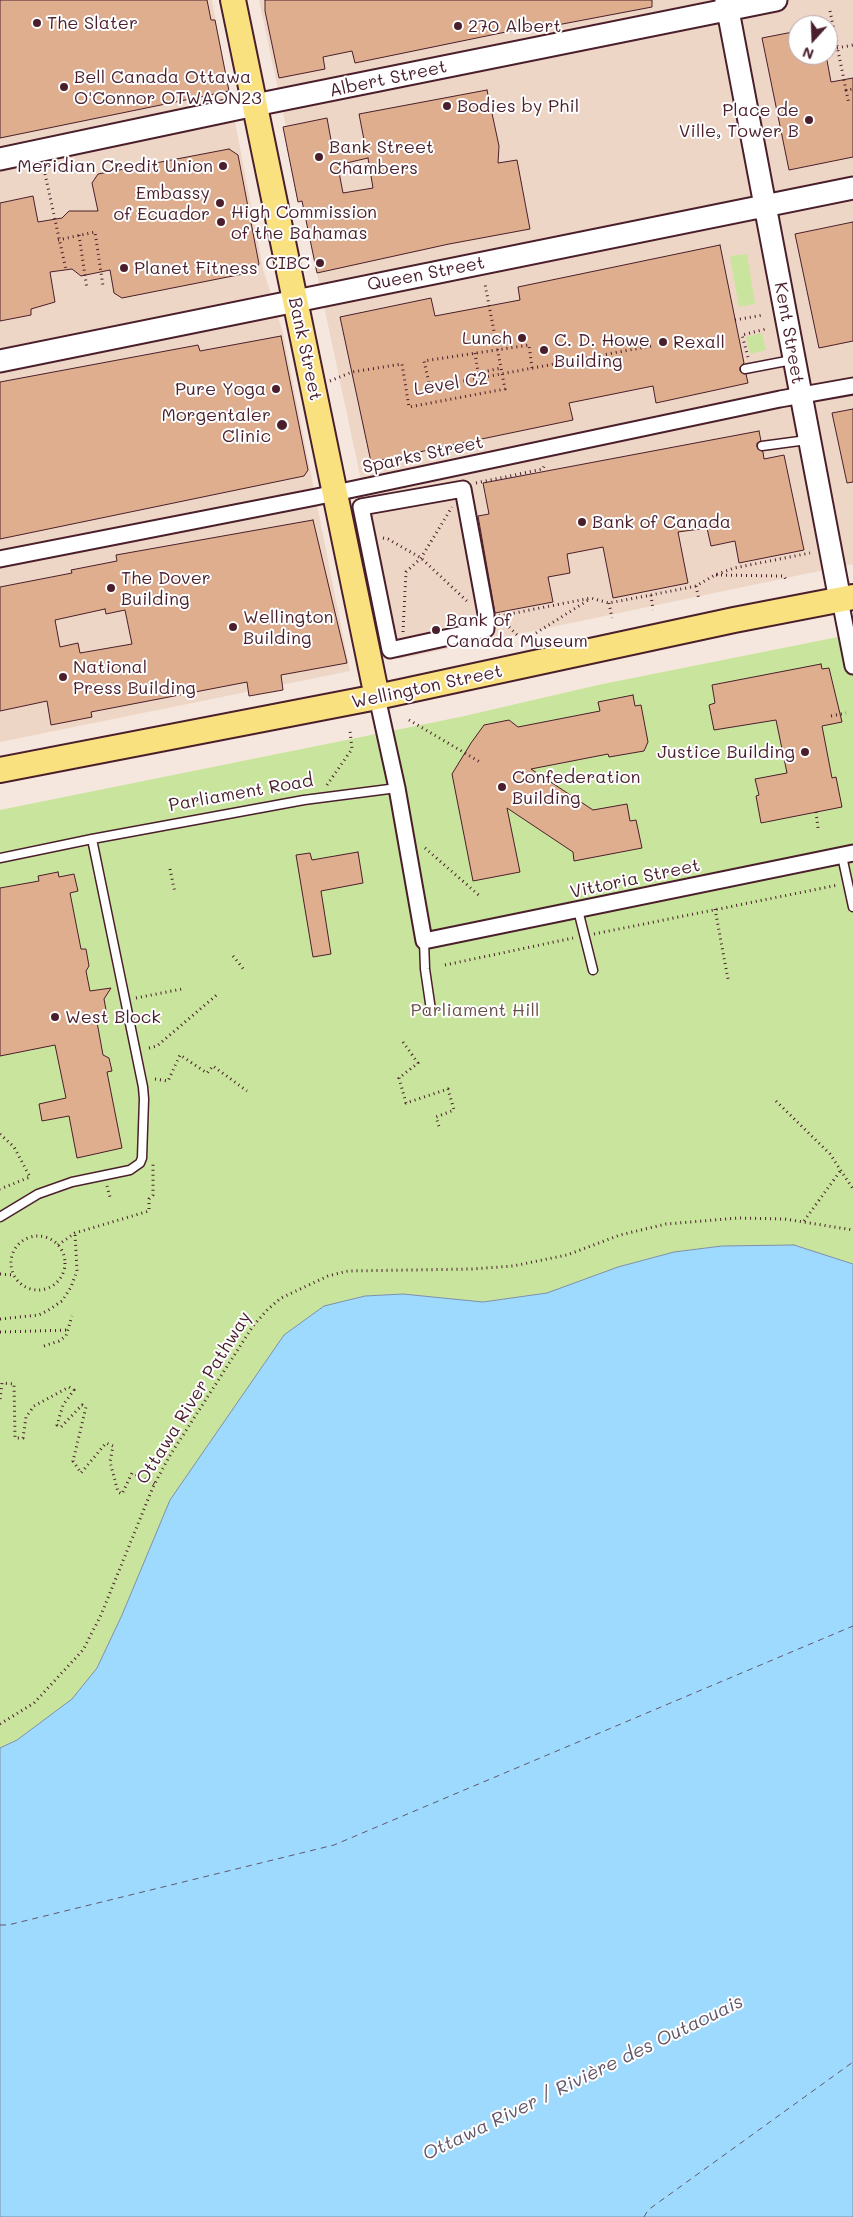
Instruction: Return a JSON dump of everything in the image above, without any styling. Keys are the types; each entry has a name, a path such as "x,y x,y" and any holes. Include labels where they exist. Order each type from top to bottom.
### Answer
{"main road":[{"name":"Bank Street","path":"233,0 377,697"},
{"name":"Albert Street","path":"0,159 727,5 776,0"},
{"name":"Kent Street","path":"727,5 809,440 846,598"},
{"name":"Queen Street","path":"0,361 853,188"},
{"name":"Wellington Street","path":"0,770 377,697 734,620 846,598"}],"street":[{"name":"Sparks Street","path":"0,559 335,493 853,386"},
{"path":"463,489 486,614 486,629 403,647 390,650 361,507 463,489"},
{"name":"Kent Street","path":"846,598 853,666"},
{"path":"377,697 397,788 424,941"},
{"name":"Vittoria Street","path":"424,941 847,854"}],"lane":[{"path":"745,369 794,360"},
{"path":"762,446 809,440"},
{"name":"Parliament Road","path":"0,858 304,800 397,788"},
{"path":"0,1216 44,1191 72,1182 130,1170 140,1163 143,1149 144,1099 126,1000 92,839"},
{"path":"847,854 848,882 853,907"},
{"path":"578,910 593,970"},
{"path":"424,941 425,968 431,1010"}],"path":[{"path":"830,11 831,15"},
{"path":"849,104 838,48 853,45"},
{"path":"846,90 853,89"},
{"path":"45,174 66,270"},
{"path":"58,240 95,232 103,286"},
{"path":"79,235 87,289"},
{"name":"Level C2","path":"330,381 352,372 402,364 409,407 505,389 485,284"},
{"path":"735,320 763,315"},
{"path":"756,357 748,359 742,335 766,329"},
{"path":"532,368 528,345 424,361 430,387 651,346"},
{"path":"475,353 479,378"},
{"path":"478,373 501,368"},
{"path":"403,647 406,572 421,558 463,489 478,483 543,469 553,448"},
{"path":"612,618 609,603 696,586 715,575 734,568 810,553"},
{"path":"715,575 784,576 787,582"},
{"path":"696,586 698,600"},
{"path":"651,595 653,610"},
{"path":"536,633 591,598"},
{"path":"499,616 519,637"},
{"path":"831,716 846,714"},
{"path":"409,720 480,762"},
{"path":"322,798 330,780 352,749 350,731"},
{"path":"816,812 818,828"},
{"path":"425,848 481,897"},
{"path":"170,869 175,893"},
{"path":"445,965 848,882"},
{"path":"715,910 728,979"},
{"path":"232,956 245,971"},
{"path":"126,1000 182,989"},
{"path":"148,1048 157,1046 219,993"},
{"path":"403,1042 418,1063 399,1078 406,1103 448,1089 454,1110 436,1117 440,1130"},
{"path":"155,1079 168,1081 180,1055 207,1073 213,1066 248,1091"},
{"path":"776,1101 824,1148 853,1189"},
{"path":"0,1134 14,1147 30,1177 0,1189"},
{"path":"58,1245 75,1233 149,1211 150,1200 153,1195 153,1160"},
{"path":"804,1222 841,1170"},
{"name":"Ottawa River Pathway","path":"0,1724 34,1703 83,1650 101,1615 155,1484 195,1416 253,1326 268,1308 281,1298 328,1276 348,1271 513,1266 567,1255 643,1228 675,1222 738,1218 785,1219 853,1230"},
{"path":"0,1319 39,1315 62,1300 71,1288 78,1271 75,1233"},
{"path":"35,1236 52,1240 58,1245 62,1252 65,1267 52,1286 38,1290 30,1289 17,1281 13,1275 11,1258 19,1243 35,1236"},
{"path":"0,1274 13,1275"},
{"path":"44,1346 59,1341 66,1336 72,1316"},
{"path":"0,1332 69,1330"},
{"path":"0,1399 2,1383 14,1384 15,1438 23,1438 26,1417 34,1406 69,1387 74,1390 63,1405 57,1425 61,1427 82,1405 86,1407 73,1460 81,1473 106,1443 113,1446 110,1462 118,1492 122,1494 132,1473 155,1484"}],"shaded area":[{"path":"0,0 212,0 263,269 283,333 350,671 0,742"},
{"path":"259,0 853,0 853,564 399,659"}],"green space":[{"path":"747,254 755,304 739,307 730,256"},
{"path":"762,333 766,350 750,354 746,337"},
{"name":"Parliament Hill","path":"853,634 853,1264 794,1245 721,1246 674,1252 618,1267 547,1293 483,1302 403,1294 365,1296 324,1306 284,1335 170,1500 122,1615 97,1668 72,1699 17,1740 0,1748 0,810 460,717 598,685"}],"water":[{"name":"Ottawa River / Rivière des Outaouais","path":"794,1245 853,1264 853,2217 0,2217 0,1748 17,1740 72,1699 97,1668 122,1615 170,1500 284,1335 324,1306 365,1296 403,1294 483,1302 547,1293 618,1267 674,1252 722,1246"}],"building":[{"path":"0,0 207,0 211,20 215,20 229,91 0,138"},
{"path":"265,0 652,0 652,7 536,29 535,26 355,63 352,51 323,57 325,69 279,78 265,11"},
{"name":"Place de Ville, Tower B","path":"788,33 788,65 828,65 831,82 853,78 853,157 789,170 762,38"},
{"path":"487,90 499,146 498,163 517,160 530,229 449,244 317,273 302,201 298,202 283,127 327,118 333,151 365,145 359,114","holes":["368,158 373,188 343,193 338,167 343,166 342,164"]},
{"path":"229,149 238,155 259,264 253,272 122,298 114,293 110,270 81,276 72,269 50,272 55,302 31,309 31,315 0,321 0,203 33,196 38,222 62,218 69,211 98,211 92,183 98,174"},
{"path":"853,222 853,341 819,348 795,234"},
{"name":"C. D. Howe Building","path":"720,245 744,363 740,367 740,371 746,374 748,383 656,403 653,386 569,403 573,420 371,462 340,317 431,298 435,316 520,300 518,287"},
{"path":"281,336 308,470 304,476 0,539 0,382 198,345 200,351"},
{"path":"853,409 853,482 847,483 832,413"},
{"name":"Bank of Canada","path":"759,431 761,441 757,443 757,447 763,452 764,459 784,455 804,550 739,563 735,541 711,546 707,528 678,532 688,583 613,598 603,547 567,554 570,573 548,577 553,602 495,613 478,516 489,514 483,483"},
{"name":"Wellington Building","path":"313,520 347,663 281,675 283,690 249,696 247,682 91,712 92,717 51,725 47,701 0,711 0,587 72,573 71,570 117,561 116,555","holes":["105,609 106,614 125,610 132,644 80,653 78,643 60,647 55,620"]},
{"name":"Justice Building","path":"821,664 822,669 829,668 842,722 822,726 832,778 836,777 842,807 761,823 756,796 759,795 755,779 787,773 776,720 714,730 709,705 715,703 712,685"},
{"name":"Confederation Building","path":"633,695 635,706 641,705 648,742 644,751 609,757 608,754 531,769 593,810 627,804 630,821 636,820 642,848 574,861 573,852 507,808 520,872 473,881 452,774 484,725 509,720 518,727 600,711 598,702"},
{"path":"358,852 363,883 321,891 331,954 313,957 296,855 310,853 312,860"},
{"name":"West Block","path":"58,872 59,877 74,874 78,891 70,893 81,949 86,949 89,966 86,971 90,991 111,988 104,999 108,1021 97,1022 103,1055 109,1058 112,1071 107,1072 122,1148 77,1158 69,1116 42,1121 39,1104 66,1098 55,1045 0,1056 0,888 39,881 38,876"}],"ferry route":[{"path":"0,1925 8,1925 334,1845 853,1626"},
{"path":"644,2217 648,2210 853,2062"}],"place":[{"name":"The Slater","path":"37,23"},
{"name":"270 Albert","path":"458,26"},
{"name":"Bell Canada Ottawa O'Connor OTWAON23","path":"64,87"},
{"name":"Bodies by Phil","path":"447,106"},
{"name":"Place de Ville, Tower B","path":"809,120"},
{"name":"Bank Street Chambers","path":"319,157"},
{"name":"Meridian Credit Union","path":"223,166"},
{"name":"Embassy of Ecuador","path":"220,203"},
{"name":"High Commission of the Bahamas","path":"221,222"},
{"name":"CIBC","path":"320,263"},
{"name":"Planet Fitness","path":"124,268"},
{"name":"Lunch","path":"522,338"},
{"name":"Rexall","path":"663,342"},
{"name":"C. D. Howe Building","path":"544,350"},
{"name":"Pure Yoga","path":"276,389"},
{"name":"Morgentaler Clinic","path":"282,425"},
{"name":"Bank of Canada","path":"582,522"},
{"name":"The Dover Building","path":"111,588"},
{"name":"Wellington Building","path":"233,627"},
{"name":"Bank of Canada Museum","path":"436,630"},
{"name":"National Press Building","path":"63,677"},
{"name":"Justice Building","path":"805,752"},
{"name":"Confederation Building","path":"502,787"},
{"name":"West Block","path":"55,1017"}]}
